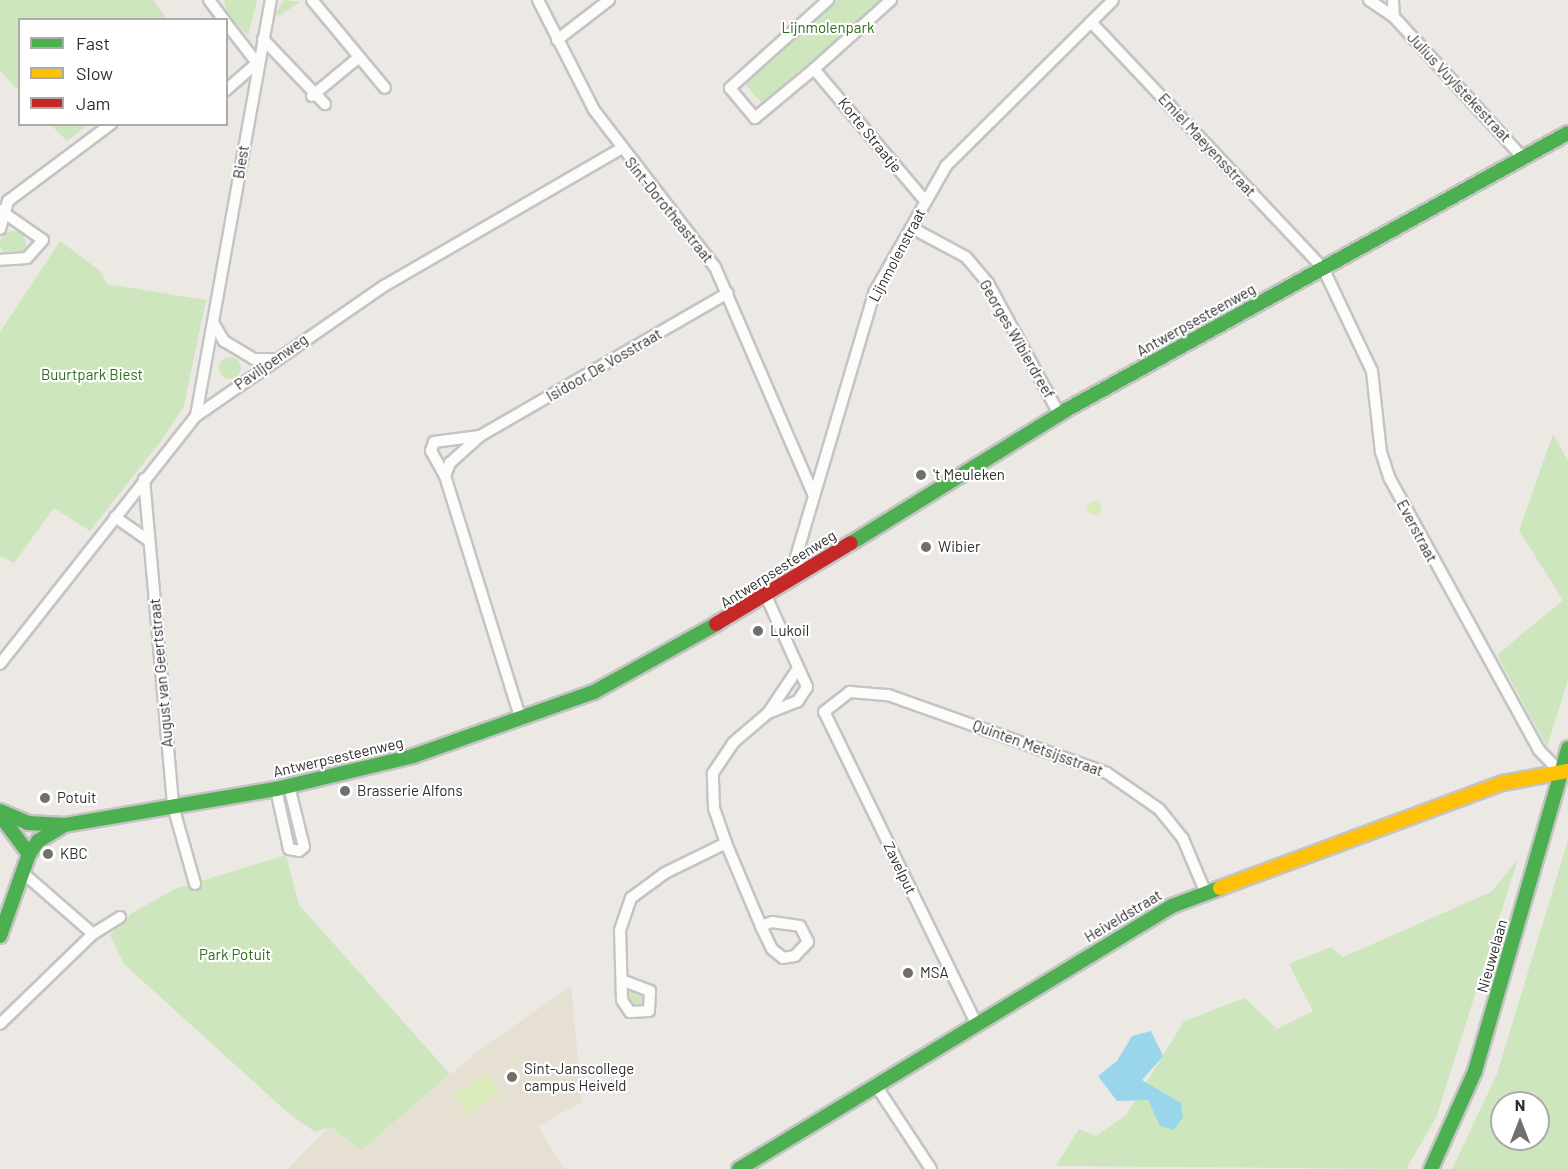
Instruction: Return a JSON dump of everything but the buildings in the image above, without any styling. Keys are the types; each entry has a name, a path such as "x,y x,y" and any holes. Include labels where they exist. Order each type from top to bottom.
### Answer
{"main road":[{"name":"Antwerpsesteenweg","path":"0,936 29,855 38,841 65,825 282,787 413,756 521,720 594,692 766,596 1059,414 1568,133"},
{"name":"Nieuwelaan","path":"1431,1169 1475,1071 1566,775 1568,748"},
{"name":"Heiveldstraat","path":"739,1169 976,1023 1205,891 1509,781 1566,775"},
{"path":"0,813 28,823 65,825"},
{"path":"0,813 29,855"}],"street":[{"path":"209,0 223,18"},
{"name":"Biest","path":"196,417 214,324 257,63 272,0"},
{"path":"312,0 385,88"},
{"name":"Sint-Dorotheastraat","path":"538,0 557,40 620,149 715,267 813,494"},
{"path":"557,40 609,0"},
{"path":"828,0 730,88 755,118 891,0"},
{"name":"Lijnmolenstraat","path":"803,573 796,557 874,293 925,201 968,141 1113,0"},
{"name":"Julius Vuylstekestraat","path":"1370,0 1394,17 1522,158"},
{"path":"1393,0 1394,17"},
{"name":"Emiel Maeyensstraat","path":"1091,22 1323,268"},
{"path":"228,25 257,63 228,88"},
{"path":"263,39 312,96 325,104"},
{"path":"312,96 359,57"},
{"name":"Korte Straatje","path":"814,69 925,201"},
{"path":"0,229 8,201 108,126"},
{"name":"Paviljoenweg","path":"0,664 144,479 196,417 274,359 384,286 620,149"},
{"path":"0,260 27,258 43,240 4,213"},
{"name":"Georges Wibierdreef","path":"912,228 966,257 988,283 1059,414"},
{"name":"Everstraat","path":"1323,268 1372,371 1381,452 1390,479 1539,750 1566,775"},
{"name":"Isidoor De Vosstraat","path":"445,476 457,454 480,436 728,293"},
{"path":"214,324 224,341 254,359 274,359"},
{"name":"Isidoor De Vosstraat","path":"480,436 434,442 431,451 445,476 521,720"},
{"name":"August van Geertstraat","path":"144,479 173,806 195,884"},
{"path":"115,518 148,540"},
{"path":"766,596 797,670 807,687 798,701 768,713"},
{"path":"761,926 726,843 714,808 713,772 734,742 768,713 797,670"},
{"name":"Quinten Metsijsstraat","path":"824,712 850,692 888,695 1107,772 1159,809 1183,839 1205,891"},
{"name":"Zavelput","path":"824,712 976,1023"},
{"path":"282,787 304,847 298,851 290,849 282,787"},
{"path":"624,981 620,930 631,898 664,873 726,843"},
{"path":"22,872 93,934"},
{"path":"0,1024 93,934 120,917"},
{"path":"875,1084 931,1169"}],"shaded area":[{"name":"Sint-Janscollege campus Heiveld","path":"571,986 582,1102 538,1126 564,1169 288,1169 329,1127 362,1150 478,1051"}],"green space":[{"path":"0,0 153,0 166,18 18,18 18,90 0,71"},
{"path":"224,0 257,0 248,36 227,13"},
{"path":"284,0 300,2 279,16 275,14"},
{"name":"Lijnmolenpark","path":"834,0 886,0 765,106 742,81"},
{"path":"52,126 87,126 67,141"},
{"path":"13,231 22,235 26,244 22,253 13,257 4,253 0,244 4,235"},
{"name":"Buurtpark Biest","path":"60,241 99,270 107,284 206,300 184,406 161,441 90,531 54,508 14,563 0,556 0,332"},
{"path":"230,357 238,360 241,368 238,376 230,379 222,376 219,368 222,360"},
{"path":"1553,434 1568,461 1568,680 1547,747 1497,655 1563,600 1519,531"},
{"path":"1094,501 1099,503 1101,508 1099,513 1094,515 1089,513 1087,508 1089,503"},
{"path":"1568,840 1568,1169 1452,1169 1497,1074"},
{"name":"Park Potuit","path":"286,855 299,905 450,1074 362,1150 330,1127 315,1132 287,1112 124,964 110,935 132,913 175,889"},
{"path":"1518,859 1436,1118 1406,1169 1056,1166 1079,1129 1096,1136 1126,1115 1184,1021 1245,998 1277,1029 1313,1011 1289,964 1331,947 1343,957 1491,892"},
{"path":"637,988 644,991 647,998 644,1005 637,1008 630,1005 627,998 630,991"},
{"path":"488,1074 500,1094 466,1114 455,1094"}],"water":[{"path":"1151,1031 1163,1056 1142,1080 1181,1103 1183,1117 1174,1130 1160,1126 1148,1100 1117,1101 1098,1076 1117,1061 1132,1036"}],"traffic: fast":[{"path":"851,543 1066,410 1568,133"},
{"path":"0,936 29,854 38,841 65,825 276,789 413,756 594,692 716,624"},
{"path":"1431,1169 1475,1071 1568,748"},
{"path":"0,811 28,823 65,825"},
{"path":"0,815 29,854"},
{"path":"739,1169 1172,906 1220,888"}],"traffic: slow":[{"path":"1220,888 1503,783 1568,771"}],"traffic: jam":[{"path":"716,624 851,543"}],"place":[{"name":"'t Meuleken","path":"921,475"},
{"name":"Wibier","path":"926,547"},
{"name":"Lukoil","path":"758,631"},
{"name":"Brasserie Alfons","path":"345,791"},
{"name":"Potuit","path":"45,798"},
{"name":"KBC","path":"48,854"},
{"name":"MSA","path":"908,973"},
{"name":"Sint-Janscollege campus Heiveld","path":"512,1077"}]}
